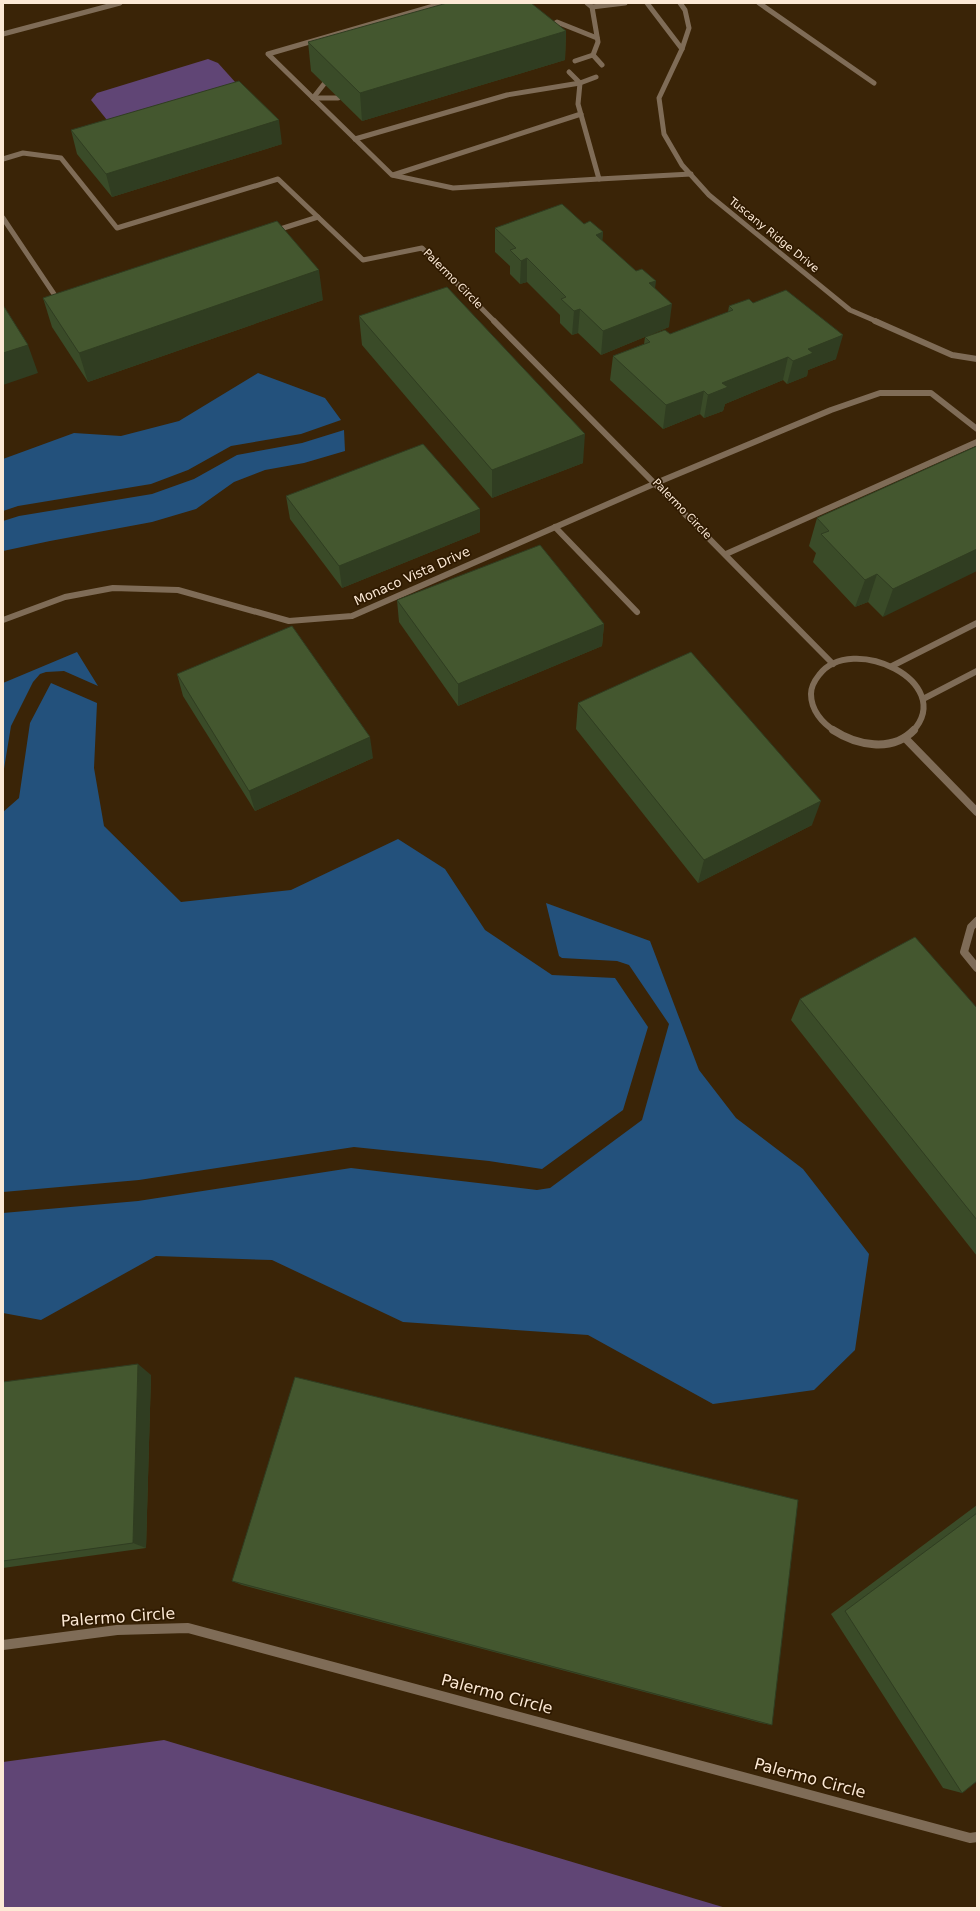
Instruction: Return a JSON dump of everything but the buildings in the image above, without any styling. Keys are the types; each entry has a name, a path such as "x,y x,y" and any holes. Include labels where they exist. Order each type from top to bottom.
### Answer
{"street":[{"path":"3,34 120,3"},
{"path":"444,3 268,54 392,175 453,188 691,174"},
{"path":"587,3 592,7 598,42 593,56"},
{"path":"592,7 625,3"},
{"path":"647,3 682,49"},
{"name":"Tuscany Ridge Drive","path":"680,3 685,10 689,28 682,49 659,98 664,134 682,165 709,195 850,310 952,355 977,359"},
{"path":"759,3 874,83"},
{"path":"543,24 557,22 597,38"},
{"path":"541,33 557,22"},
{"path":"575,61 593,56"},
{"path":"593,56 602,65"},
{"path":"569,72 580,82"},
{"path":"356,139 508,95 580,82 596,77"},
{"path":"580,82 578,104 599,179"},
{"path":"313,98 324,84"},
{"path":"313,98 338,98"},
{"path":"392,175 581,114"},
{"name":"Palermo Circle","path":"3,159 23,153 61,158 117,228 278,179 363,260 422,248 726,554 832,664"},
{"path":"266,234 318,217"},
{"path":"3,218 58,300 66,297"},
{"name":"Monaco Vista Drive","path":"3,620 65,597 113,588 178,590 289,620 352,616 656,483 831,410 880,393 931,393 977,430"},
{"path":"726,554 977,442"},
{"path":"555,527 637,612"},
{"path":"892,666 977,623"},
{"path":"854,659 873,660 892,666 908,677 919,690 923,699 923,714 917,727 905,738 884,744 864,744 844,737 828,727 816,714 810,700 812,685 820,673 832,664 854,659"},
{"path":"923,699 977,671"},
{"path":"905,738 977,812"},
{"path":"977,921 971,927 964,952 977,968"},
{"name":"Palermo Circle","path":"3,1645 117,1630 188,1628 970,1838 977,1837"}],"shaded area":[{"path":"208,59 218,63 236,83 123,123 107,120 91,100 97,93"},
{"path":"164,1740 726,1908 3,1908 3,1762"}],"water":[{"path":"258,373 325,398 341,420 301,434 231,446 188,470 151,484 18,506 3,511 3,459 74,433 121,436 179,421"},
{"path":"344,430 345,451 304,463 265,470 234,482 196,509 152,522 3,551 3,521 19,516 152,494 194,479 237,455 302,443"},
{"path":"77,652 98,686 64,671 46,672 40,674 33,682 11,726 3,775 3,683"},
{"path":"51,683 97,703 94,768 104,826 181,902 291,890 398,839 445,869 485,930 552,975 615,978 648,1027 623,1110 542,1169 489,1161 354,1147 139,1180 3,1192 3,812 19,798 30,723"},
{"path":"546,903 650,941 699,1070 736,1118 803,1169 869,1254 855,1350 814,1390 713,1404 588,1335 403,1322 272,1260 156,1256 41,1320 3,1313 3,1213 138,1201 351,1168 537,1190 550,1188 642,1120 669,1024 629,965 617,961 562,958 559,956"}]}
